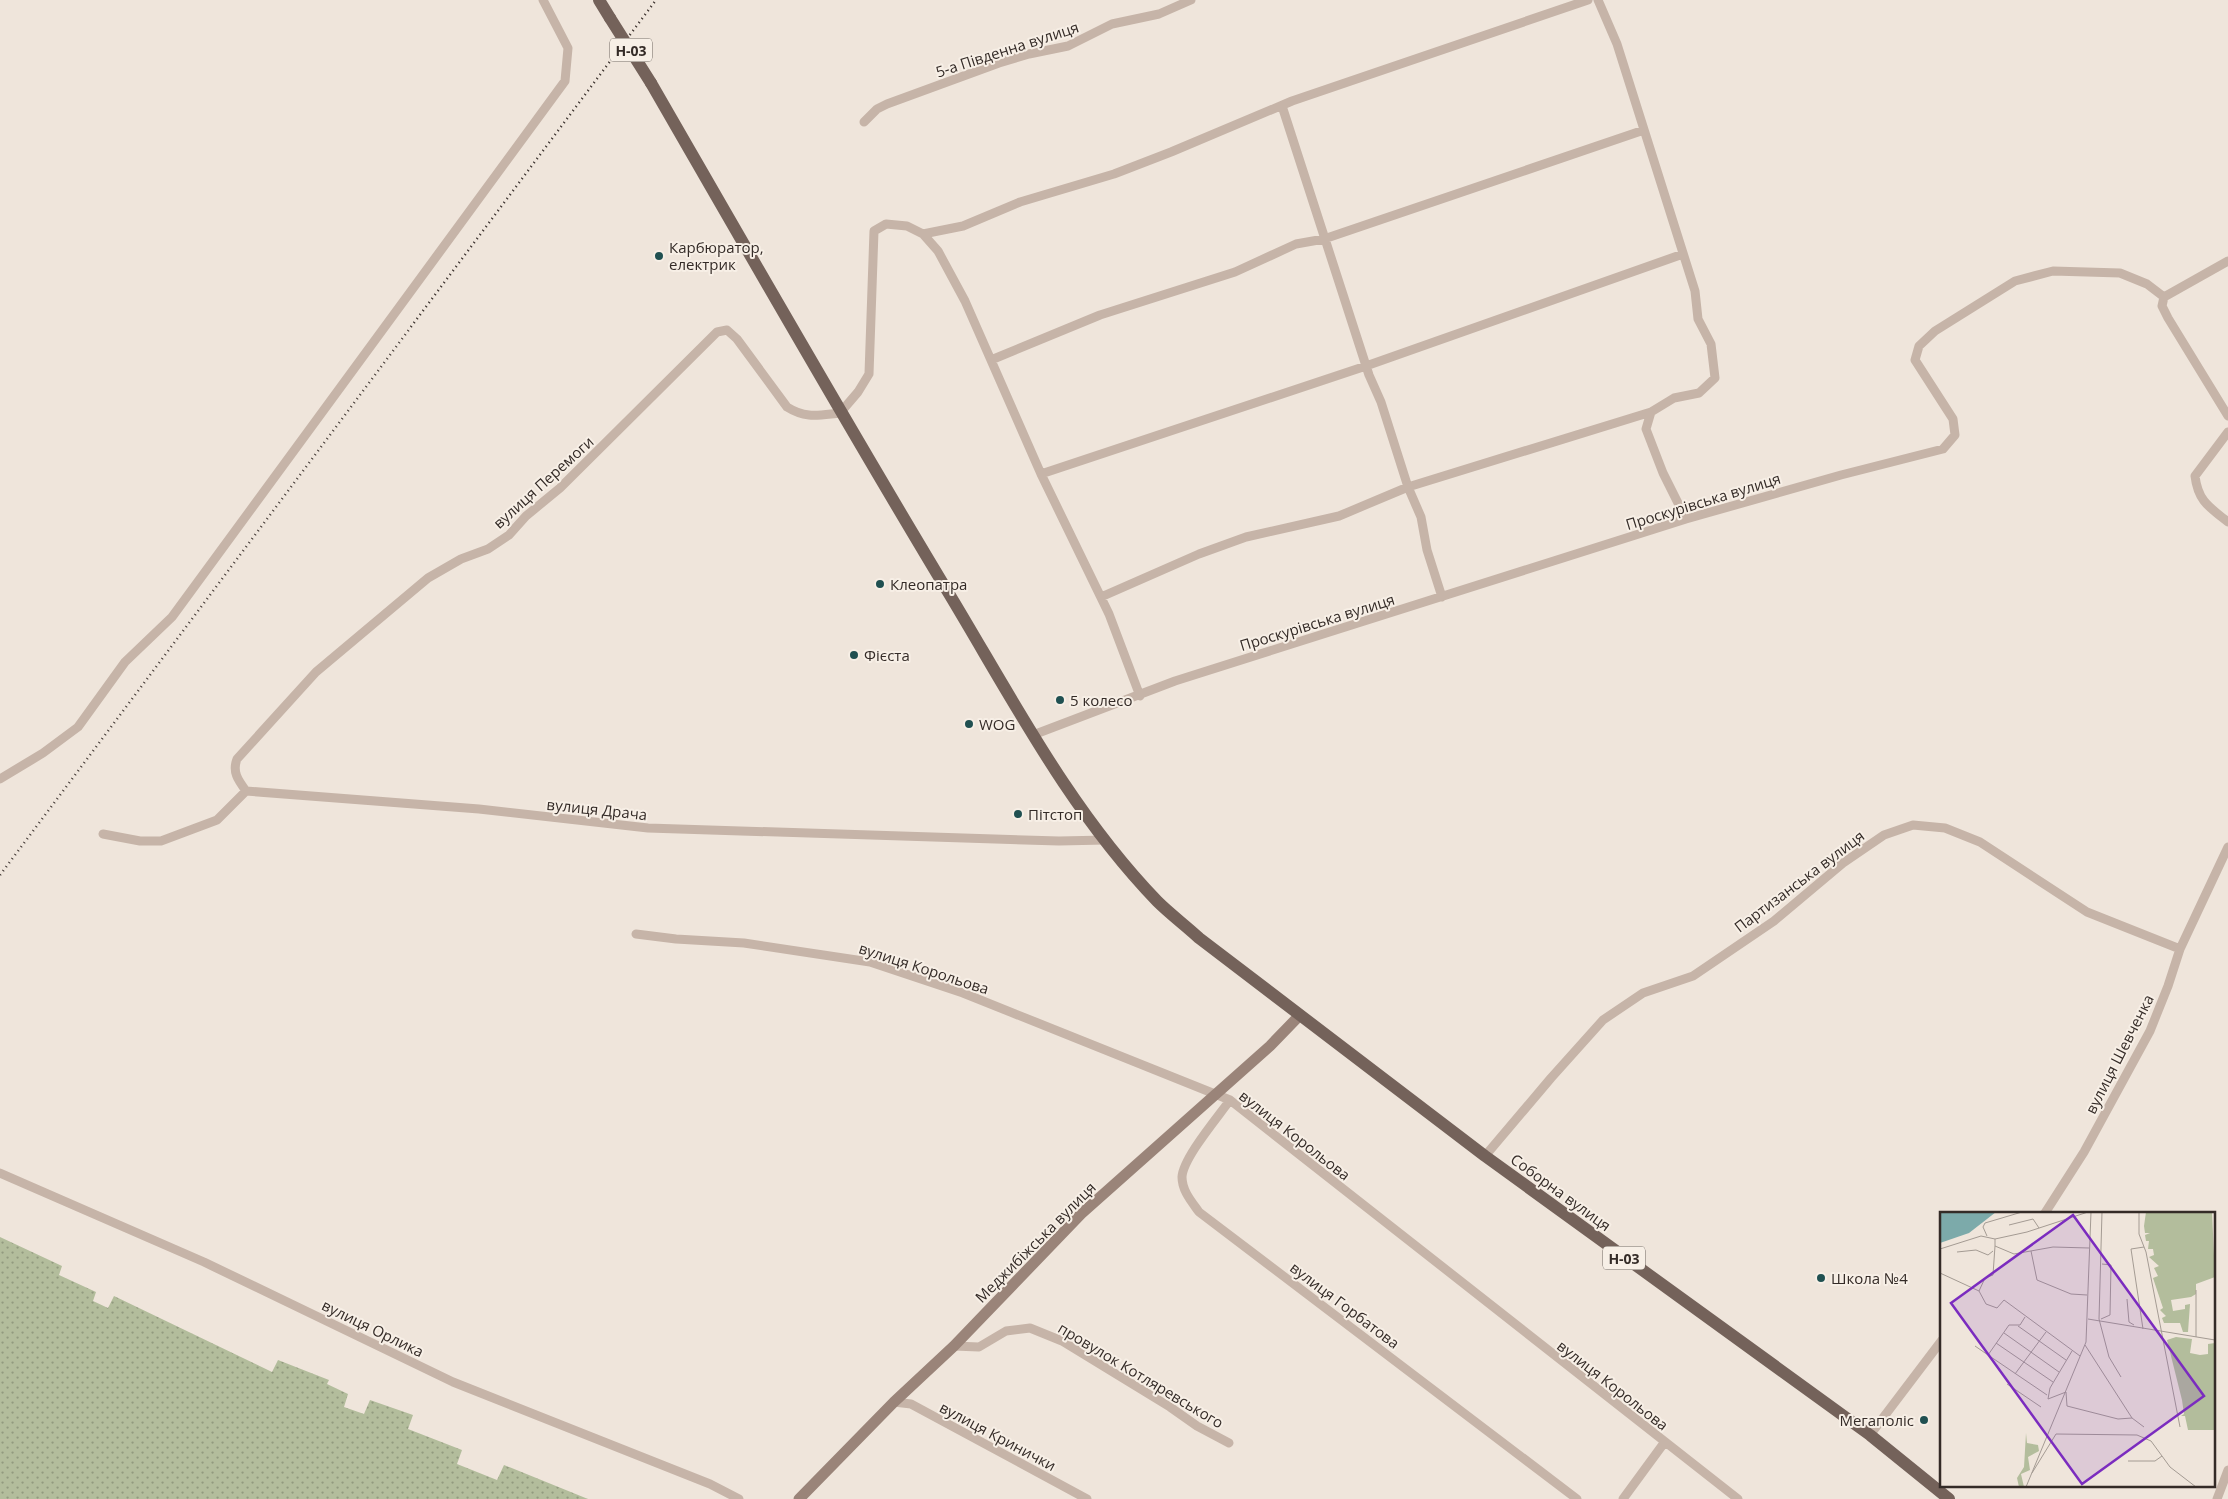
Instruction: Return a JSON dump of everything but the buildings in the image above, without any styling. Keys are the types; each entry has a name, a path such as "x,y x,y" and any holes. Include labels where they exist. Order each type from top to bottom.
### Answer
{"main road":[{"name":"Н-03","path":"599,0 651,83 840,413 1068,791 1158,902 1200,938 1300,1015"},
{"name":"Меджибіжська вулиця","path":"799,1499 894,1402 954,1346 1081,1214 1270,1046 1300,1015"},
{"name":"Соборна вулиця","path":"1300,1015 1485,1156 1870,1435 1948,1499"}],"street":[{"path":"0,779 43,753 78,727 125,662 172,617 565,81 568,48 543,0"},
{"name":"5-а Південна вулиця","path":"864,122 877,108 887,104 1014,59 1068,46 1112,24 1159,14 1191,0"},
{"path":"923,234 963,226 1020,202 1114,174 1282,106 1588,0"},
{"path":"1101,597 1199,554 1246,537 1339,516 1408,487 1651,412 1674,398 1699,393 1716,378 1711,344 1698,319 1695,291 1617,44 1598,0"},
{"path":"1282,106 1366,366 1381,402 1408,487 1421,517 1427,550 1442,597"},
{"path":"992,360 1100,315 1235,272 1296,244 1324,239 1644,130"},
{"path":"840,413 858,392 869,374 874,230 886,224 907,226 923,234 938,252 965,301 1041,474 1109,614 1140,696"},
{"path":"1041,474 1366,366 1683,254"},
{"path":"2228,261 2164,297 2162,306 2228,416"},
{"name":"Проскурівська вулиця","path":"1033,735 1184,678 1686,519 1841,475 1943,449 1955,435 1953,419 1915,360 1919,346 1935,331 2015,281 2054,270 2120,273 2147,284 2164,297"},
{"name":"вулиця Перемоги","path":"246,791 235,775 234,768 238,758 316,672 428,578 461,559 488,549 508,534 560,488 717,332 727,330 737,339 787,407 797,414 808,416 840,413"},
{"path":"1651,412 1646,429 1663,473 1686,519"},
{"path":"2228,432 2195,476 2196,489 2206,505 2228,522"},
{"path":"103,834 140,841 161,841 217,820 246,791"},
{"name":"вулиця Драча","path":"246,791 479,809 648,828 1059,841 1106,840"},
{"name":"Партизанська вулиця","path":"1485,1156 1550,1078 1603,1020 1643,993 1693,976 1774,921 1842,863 1884,835 1913,825 1945,828 1980,842 2087,912 2180,949"},
{"name":"вулиця Шевченка","path":"2046,1212 2084,1152 2150,1031 2180,949 2228,847"},
{"name":"вулиця Корольова","path":"636,934 676,939 744,943 870,962 963,993 1230,1100 1664,1443 1738,1499"},
{"name":"вулиця Горбатова","path":"1230,1100 1188,1159 1182,1177 1187,1196 1199,1212 1577,1499"},
{"name":"вулиця Орлика","path":"0,1173 204,1262 453,1382 710,1484 739,1499"},
{"name":"провулок Котляревського","path":"954,1346 979,1347 1006,1331 1030,1328 1062,1341 1170,1407 1196,1426 1229,1443"},
{"path":"1870,1435 1940,1343"},
{"name":"вулиця Кринички","path":"894,1402 911,1404 1087,1499"},
{"path":"1623,1499 1664,1443"},
{"path":"2217,1499 2228,1470"}],"green space":[{"path":"0,1237 62,1266 59,1275 96,1292 93,1301 108,1308 114,1296 272,1372 278,1360 329,1380 327,1384 348,1394 344,1407 364,1414 370,1400 413,1415 408,1429 462,1450 457,1464 497,1480 504,1465 588,1499 0,1499"}],"railway":[{"path":"0,875 656,0"}],"place":[{"name":"Карбюратор, електрик","path":"659,256"},
{"name":"Клеопатра","path":"880,584"},
{"name":"Фієста","path":"854,655"},
{"name":"5 колесо","path":"1060,700"},
{"name":"WOG","path":"969,724"},
{"name":"Пітстоп","path":"1018,814"},
{"name":"Школа №4","path":"1821,1278"},
{"name":"Мегаполіс","path":"1924,1420"}]}
